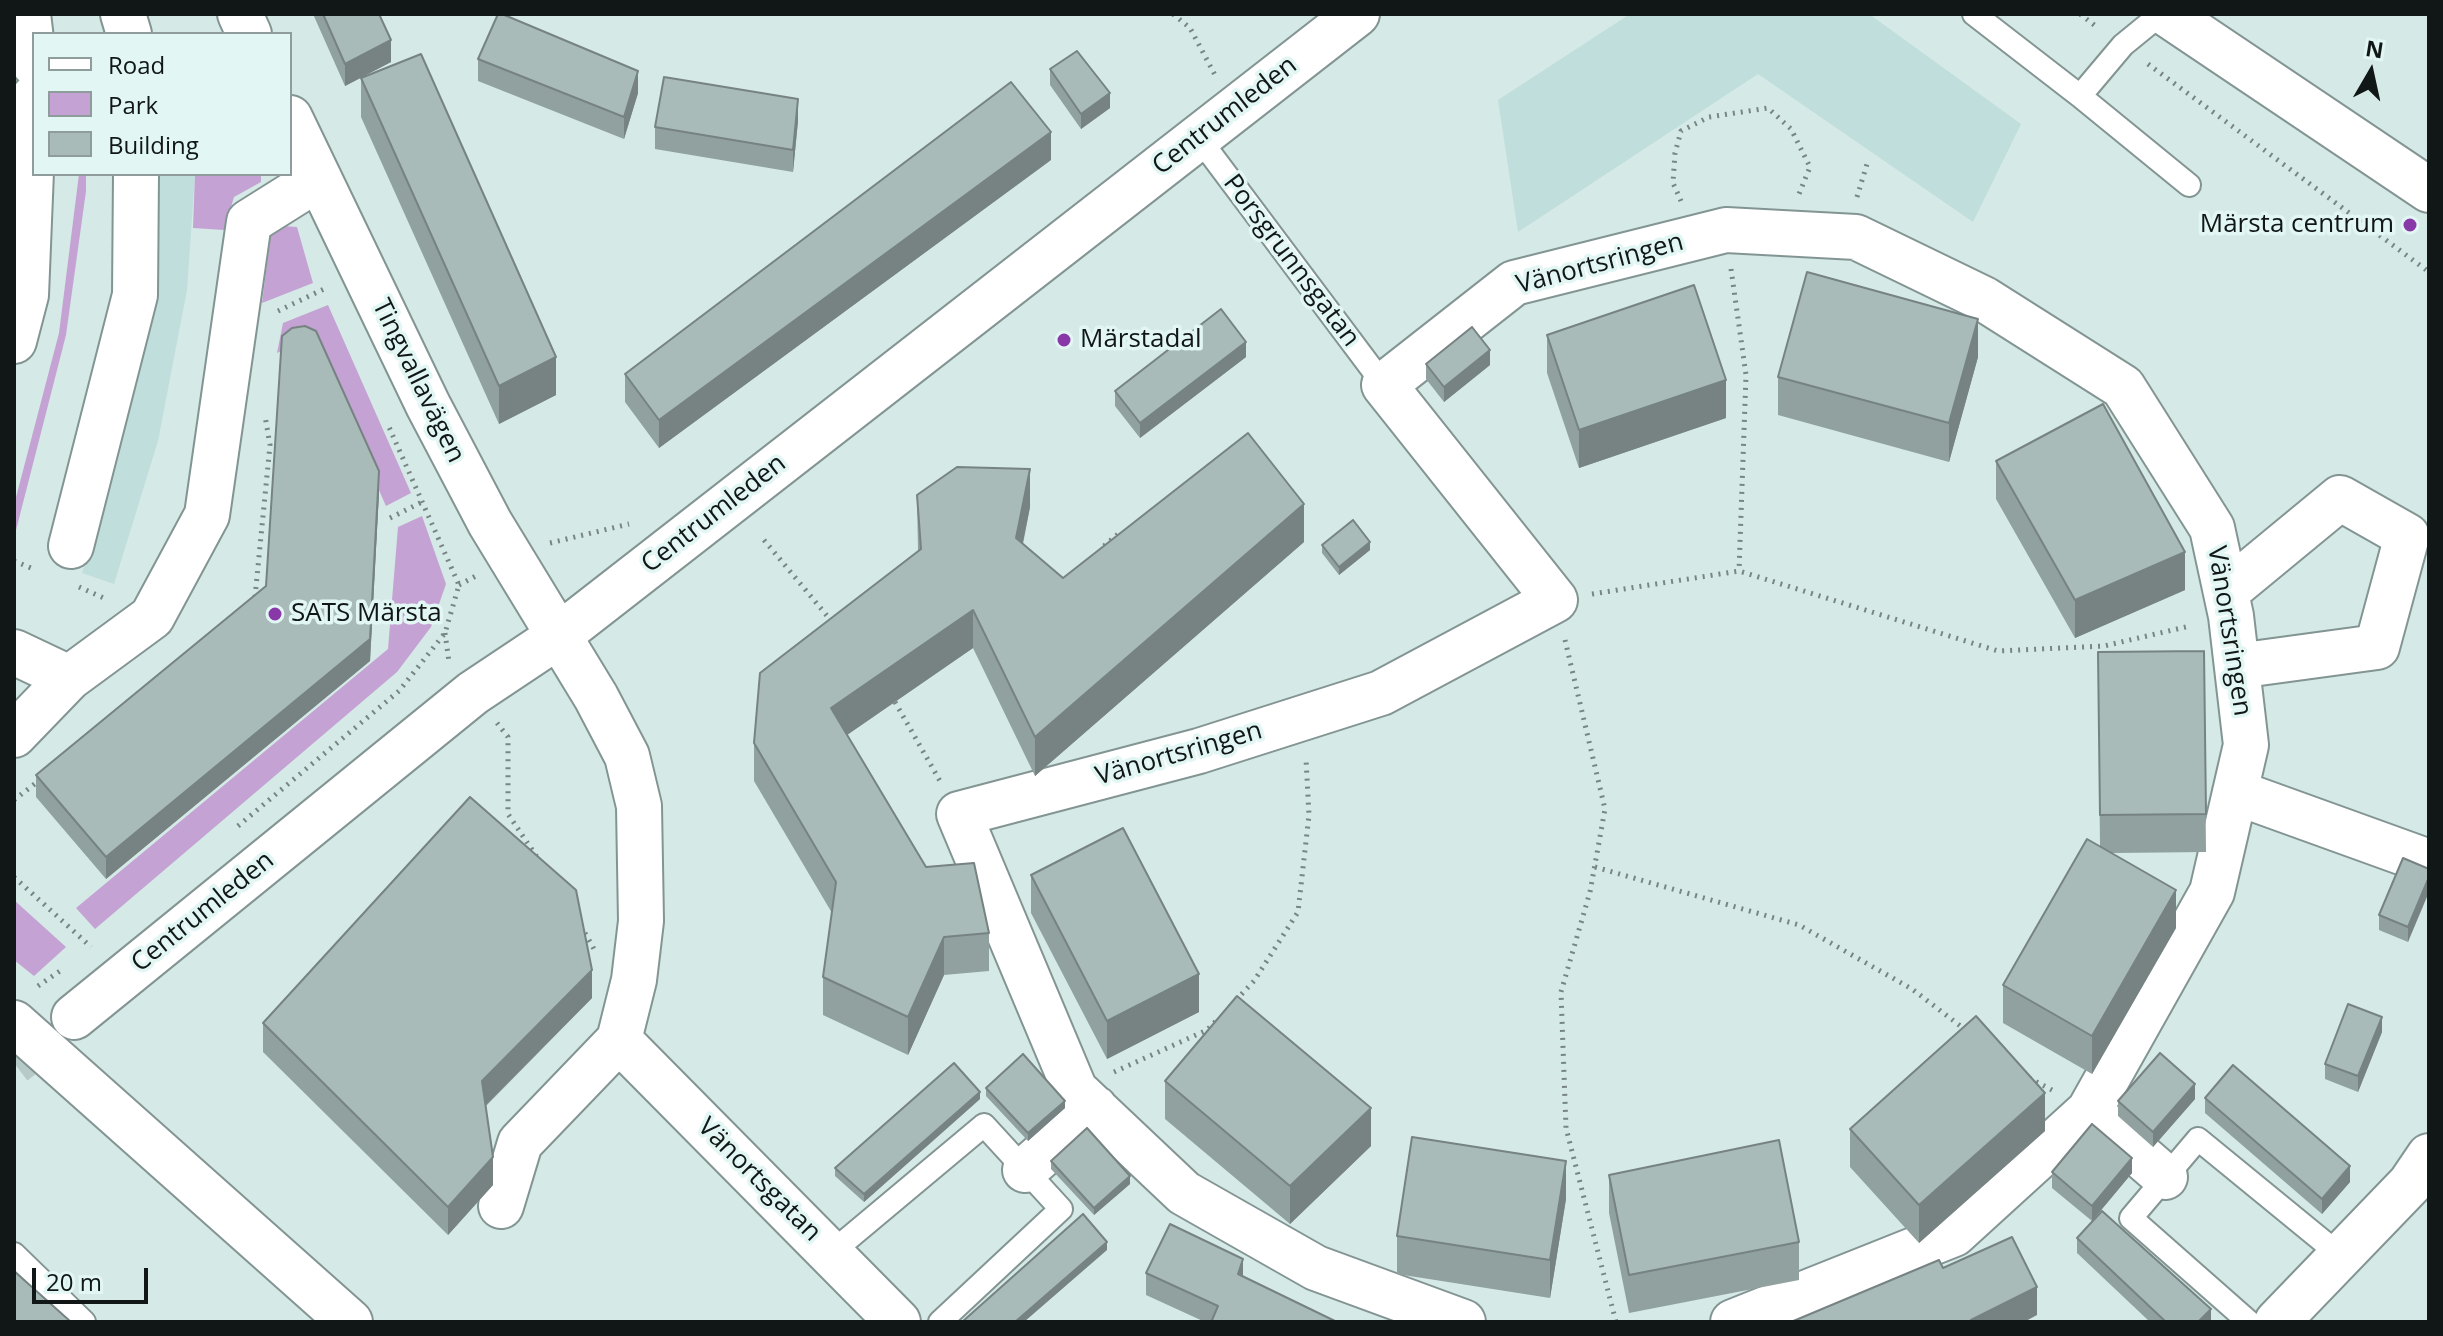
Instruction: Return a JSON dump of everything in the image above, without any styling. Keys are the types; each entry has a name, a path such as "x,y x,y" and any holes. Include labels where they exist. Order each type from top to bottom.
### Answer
{"street":[{"path":"28,14 32,47"},
{"name":"Centrumleden","path":"74,1017 473,693 557,637 1357,14"},
{"path":"2164,14 2429,190"},
{"name":"Tingvallavägen","path":"292,122 428,405 490,523 596,697 627,756 639,806 641,921 634,980 619,1040"},
{"path":"14,341 26,295 32,146"},
{"path":"59,567 135,295 136,176"},
{"path":"14,735 69,678 152,617 207,515 249,222 319,178"},
{"name":"Vänortsringen","path":"1384,385 1514,283 1714,233 1856,237 1984,299 2123,387 2212,528 2229,604 2246,745 2212,892 2089,1111 1954,1234 1733,1322"},
{"path":"1384,385 1555,600"},
{"path":"2229,604 2340,498 2407,536 2377,647 2237,666"},
{"name":"Vänortsringen","path":"959,814 1199,751 1381,693 1555,600"},
{"path":"14,652 69,678"},
{"path":"2235,792 2429,862"},
{"path":"959,814 1085,1099 1184,1193 1316,1268 1463,1322"},
{"path":"14,1023 350,1322"},
{"path":"501,1206 520,1143 619,1040"},
{"name":"Vänortsgatan","path":"619,1040 898,1322"},
{"path":"1025,1170 1085,1099"},
{"path":"2089,1111 2165,1177"},
{"path":"2277,1322 2410,1184 2429,1156"}],"lane":[{"path":"1974,14 2189,185"},
{"path":"2080,96 2123,45 2164,14"},
{"name":"Porsgrunnsgatan","path":"1198,137 1384,385"},
{"path":"831,1253 984,1125 1061,1209 940,1322"},
{"path":"2249,1322 2131,1218 2198,1139 2341,1256"},
{"path":"14,1254 84,1322"}],"path":[{"path":"1173,14 1190,28 1217,78"},
{"path":"2080,14 2429,272"},
{"path":"1739,571 1746,375 1714,233 1673,183 1675,153 1681,131 1709,117 1768,108 1791,129 1810,167 1779,233"},
{"path":"321,275 333,302"},
{"path":"384,416 459,585 445,633 446,659"},
{"path":"390,518 422,502"},
{"path":"1098,551 1118,534"},
{"path":"764,540 840,631"},
{"path":"14,561 59,567 152,617"},
{"path":"1616,1322 1566,1128 1561,992 1595,867 1605,809 1555,600 1739,571 1998,651 2104,646 2229,604"},
{"path":"234,829 399,691 445,633"},
{"path":"895,702 959,814"},
{"path":"1085,1099 1207,1030 1254,981 1298,912 1309,815 1303,718"},
{"path":"508,737 508,814 545,869"},
{"path":"1595,867 1799,925 1912,989 1970,1033"},
{"path":"14,877 91,947"},
{"path":"577,921 594,947 595,963"},
{"path":"81,955 103,938"},
{"path":"38,986 70,963"},
{"path":"2017,1069 2089,1111"}],"shaded area":[{"path":"1630,14 1869,14 2021,124 1973,222 1758,74 1518,232 1498,100"},
{"path":"160,176 195,176 187,290 158,441 114,584 82,573 124,432 154,286"}],"green space":[{"path":"79,176 86,176 66,335 14,538 14,505 59,333"},
{"path":"195,176 261,176 261,182 234,197 224,230 193,228"},
{"path":"283,226 297,227 313,283 262,303 271,232"},
{"path":"328,305 411,493 386,506 314,344 302,341 277,353 283,323"},
{"path":"422,516 446,584 431,627 397,672 95,929 76,908 388,649 398,527"},
{"path":"14,900 66,947 34,976 14,960"}],"building":[{"path":"323,14 379,14 391,40 345,64"},
{"path":"498,14 638,71 624,117 478,59"},
{"path":"1077,51 1110,93 1081,114 1050,69"},
{"path":"421,54 556,357 499,386 361,78"},
{"path":"664,77 798,99 793,150 655,127"},
{"path":"1011,82 1051,132 659,420 625,374"},
{"path":"1807,272 1978,319 1949,423 1778,377"},
{"path":"1694,285 1726,380 1579,430 1547,335"},
{"path":"1221,309 1246,342 1140,423 1115,391"},
{"path":"305,326 316,331 379,471 370,639 106,857 36,775 266,586 282,336 292,328"},
{"path":"1472,327 1490,350 1444,387 1426,364"},
{"path":"2103,404 2185,552 2075,600 1996,461"},
{"path":"1248,433 1304,504 1035,737 973,610 831,708 926,867 974,863 989,933 944,937 908,1017 823,977 836,882 754,743 760,673 921,549 917,495 957,467 1030,469 1016,538 1063,578"},
{"path":"1353,520 1370,542 1339,567 1322,545"},
{"path":"2204,651 2206,814 2100,815 2098,652"},
{"path":"470,797 576,890 592,970 482,1081 493,1157 448,1207 263,1023"},
{"path":"1123,828 1199,974 1107,1021 1031,875"},
{"path":"2087,839 2176,890 2092,1036 2003,985"},
{"path":"2403,858 2429,869 2429,877 2408,927 2379,915"},
{"path":"1237,996 1371,1108 1290,1186 1165,1081"},
{"path":"2348,1004 2382,1017 2358,1076 2325,1064"},
{"path":"1976,1016 2045,1093 1919,1205 1850,1129"},
{"path":"2160,1053 2195,1084 2153,1132 2118,1101"},
{"path":"1023,1054 1065,1101 1028,1133 986,1088"},
{"path":"954,1063 980,1092 864,1194 835,1168"},
{"path":"2233,1065 2350,1166 2322,1199 2205,1098"},
{"path":"2092,1124 2132,1158 2092,1206 2052,1172"},
{"path":"1087,1128 1130,1176 1094,1208 1051,1161"},
{"path":"1412,1137 1566,1161 1550,1260 1397,1236"},
{"path":"1779,1140 1799,1242 1629,1275 1609,1175"},
{"path":"2102,1211 2211,1309 2198,1322 2166,1322 2077,1238"},
{"path":"1083,1214 1107,1242 1015,1322 962,1322"},
{"path":"1170,1224 1243,1259 1238,1274 1337,1322 1215,1322 1212,1320 1218,1306 1146,1273"},
{"path":"2012,1237 2037,1287 1972,1322 1791,1322 1939,1260 1943,1268"},
{"path":"14,1271 71,1322 14,1322"}],"tunnel":[{"path":"14,1063 69,1021"}],"place":[{"name":"Märsta centrum","path":"2410,225"},
{"name":"Märstadal","path":"1064,340"},
{"name":"SATS Märsta","path":"275,614"}]}
